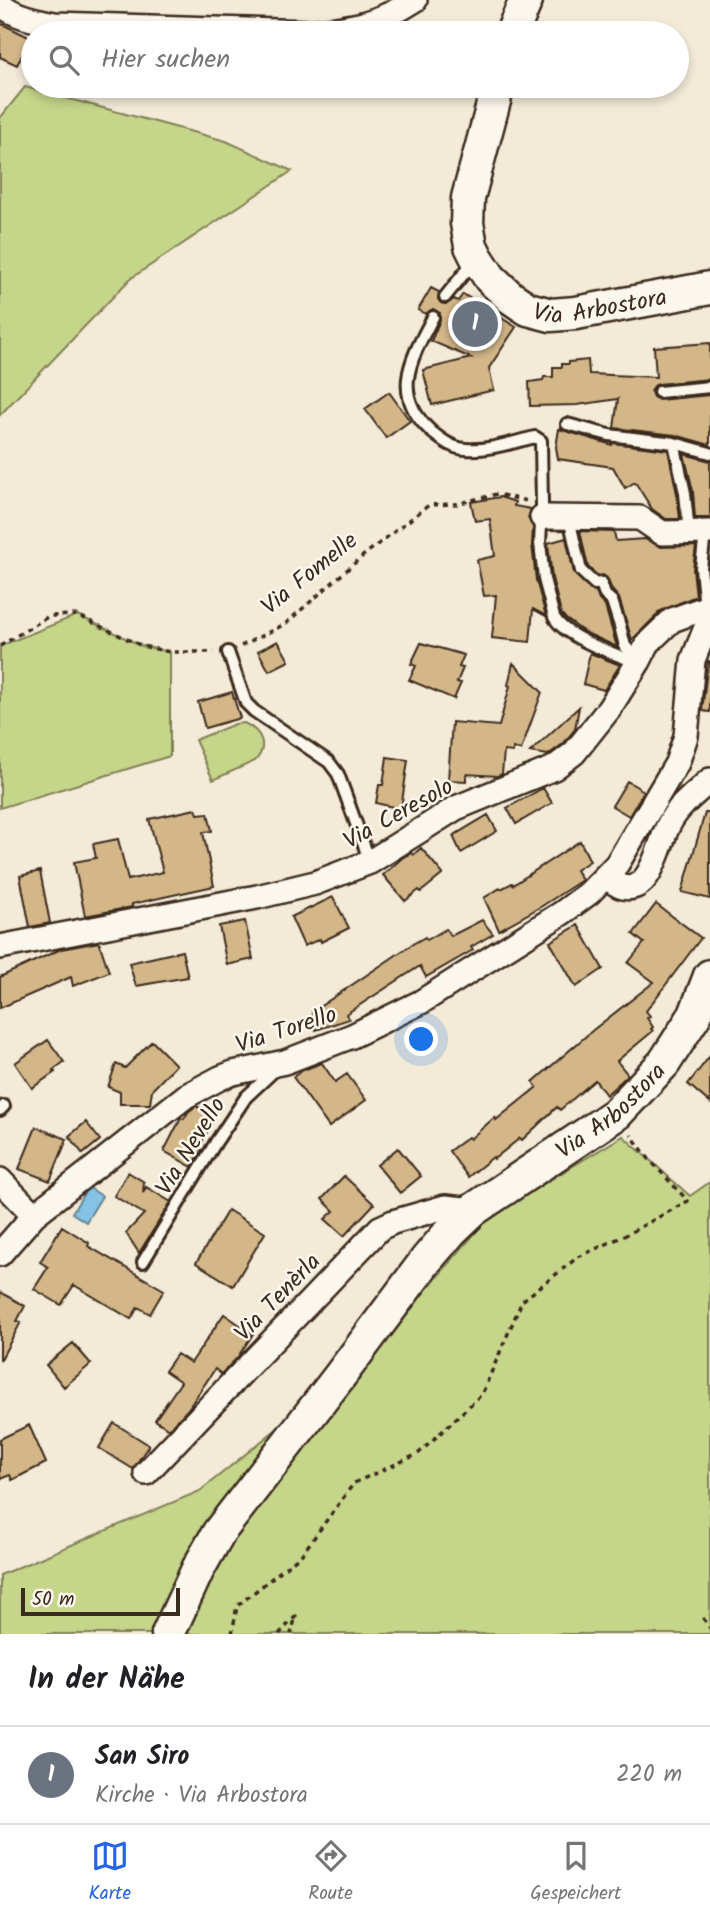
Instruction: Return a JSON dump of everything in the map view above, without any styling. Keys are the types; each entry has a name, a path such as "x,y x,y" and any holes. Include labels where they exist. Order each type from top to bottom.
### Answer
{"street":[{"path":"376,21 415,0"},
{"path":"516,21 524,0"},
{"path":"0,4 7,10 40,21"},
{"name":"Via Arbostora","path":"495,98 468,198 467,223 471,246 477,258 490,278 510,297 528,309 551,315 576,313 710,288"},
{"path":"542,511 569,518 640,518 662,533 702,533"},
{"name":"Via Ceresolo","path":"0,947 257,897 315,883 370,862 456,808 554,768 575,753 610,709 648,643 672,620 705,608"},
{"name":"Via Torello","path":"0,1254 34,1215 186,1096 233,1073 285,1062 352,1036 421,1002 562,914 606,877 617,864 677,763 686,736 693,660 709,620 705,608"},
{"path":"606,877 621,887 631,888 642,883 650,873 668,825 675,814 710,780"},
{"name":"Via Arbostora","path":"168,1634 198,1569 219,1532 427,1259 473,1210 616,1114 664,1063 695,1015 710,976"},
{"path":"0,1180 34,1215"},
{"name":"Via Tenèrla","path":"146,1473 380,1228 445,1207 473,1210"}],"lane":[{"path":"445,297 477,258"},
{"path":"433,317 413,355 407,384 411,403 422,422 450,445 463,450 539,438 542,511 540,543 544,579 557,623 583,641 639,662"},
{"path":"659,392 710,387"},
{"path":"567,424 609,435 674,443 710,453"},
{"path":"674,443 685,493 702,533 701,568 705,608"},
{"path":"569,518 581,571 595,584 601,583 605,595 612,601 625,646 639,662"},
{"path":"228,652 246,703 328,762 338,774 370,862"},
{"name":"Via Nevello","path":"143,1262 246,1097 285,1062"}],"path":[{"name":"Via Fomelle","path":"228,652 285,624 364,555 429,505 456,504 497,494 542,511"},
{"path":"0,646 49,617 77,615 142,646 170,652 228,652"},
{"path":"232,1634 237,1606 303,1555 354,1483 418,1454 482,1394 522,1301 578,1257 626,1235 688,1201 649,1159 616,1114"},
{"path":"279,1634 296,1616 292,1634"},
{"path":"703,1618 710,1628"}],"green space":[{"path":"21,92 21,98 66,98 226,141 292,171 130,279 0,415 0,118"},
{"path":"77,615 142,646 170,652 170,756 0,808 0,646"},
{"path":"244,723 259,735 262,750 255,761 213,780 195,740"},
{"path":"623,1136 690,1196 710,1182 710,1634 0,1634 0,1575 200,1491 374,1350 490,1216"}],"water":[{"path":"88,1187 102,1196 86,1222 72,1213"}],"building":[{"path":"0,23 21,33 21,57 17,65 0,57"},
{"path":"431,288 439,292 438,299 441,303 447,304 454,299 458,301 463,294 516,327 489,368 494,390 432,405 423,370 471,358 431,341 440,320 440,313 433,309 426,314 418,310"},
{"path":"710,343 710,379 658,384 651,392 653,397 659,400 710,395 710,445 675,435 614,428 618,399 577,405 530,406 529,382 553,377 553,367 588,360 589,374 656,377 654,347"},
{"path":"389,392 410,421 386,438 365,409"},
{"path":"559,429 612,445 668,450 680,519 666,519 652,509 635,482 625,488 613,467 558,459 556,447"},
{"path":"684,454 710,461 710,518 695,518 693,491"},
{"path":"500,497 515,502 514,506 531,509 528,518 533,527 536,580 546,616 533,609 530,642 492,638 496,595 484,596 477,560 495,556 490,519 475,521 471,502"},
{"path":"580,531 614,532 616,541 645,539 661,547 696,546 693,569 696,596 658,612 632,640 619,598 607,578 598,576 588,567"},
{"path":"566,538 574,573 590,590 596,592 605,606 617,647 584,632 561,613 552,578 548,543"},
{"path":"278,641 289,661 269,671 258,651"},
{"path":"421,643 464,655 459,667 463,668 457,682 461,683 454,699 409,680 416,666 411,664"},
{"path":"590,653 620,665 604,690 583,684"},
{"path":"710,661 710,712 702,711"},
{"path":"513,663 542,692 521,750 513,748 513,752 504,751 502,774 498,776 466,774 466,781 448,780 452,722 499,726"},
{"path":"232,692 240,718 205,728 198,702"},
{"path":"579,707 575,729 563,744 548,755 530,752"},
{"path":"387,757 408,760 401,809 376,803 379,785 383,785"},
{"path":"627,781 644,791 629,816 612,806"},
{"path":"543,788 552,803 516,824 507,808"},
{"path":"196,809 198,814 208,813 212,831 203,832 214,886 85,916 74,862 96,858 93,844 118,839 128,880 163,872 149,819"},
{"path":"705,813 710,813 710,899 682,892"},
{"path":"488,815 497,831 461,853 453,836"},
{"path":"580,841 590,861 576,870 582,880 499,930 484,898 500,888 512,883 513,885"},
{"path":"421,848 443,874 405,901 383,875 402,858 411,853 413,855"},
{"path":"40,871 50,923 30,927 20,876"},
{"path":"333,897 349,928 321,942 320,939 304,946 291,917"},
{"path":"656,904 701,938 646,1011 650,1016 647,1018 653,1031 617,1061 628,1075 606,1095 595,1080 560,1110 557,1107 522,1140 520,1138 468,1177 449,1151 468,1137 470,1139 537,1087 533,1082 654,982 628,963 644,943 633,934"},
{"path":"482,920 493,934 471,947 473,950 426,977 420,966 346,1014 349,1019 316,1030 312,1012 411,945 425,937 427,940 446,929 451,936"},
{"path":"245,921 253,959 227,965 219,926"},
{"path":"578,925 603,969 576,987 550,942"},
{"path":"99,942 109,972 73,986 71,977 0,1008 0,977 61,949"},
{"path":"182,951 188,977 136,986 129,963"},
{"path":"48,1040 64,1062 32,1088 15,1063"},
{"path":"152,1041 176,1065 152,1090 150,1104 120,1104 120,1092 108,1087 116,1064 125,1068"},
{"path":"710,1056 710,1103 688,1084"},
{"path":"322,1063 335,1082 347,1074 366,1100 329,1127 293,1077"},
{"path":"196,1106 215,1116 199,1148 202,1150 192,1167 164,1151 181,1118 184,1119"},
{"path":"86,1122 100,1140 83,1154 69,1136"},
{"path":"36,1127 67,1139 50,1181 19,1169"},
{"path":"398,1148 421,1176 400,1193 377,1165"},
{"path":"128,1172 144,1182 143,1193 146,1187 171,1202 139,1253 126,1233 144,1214 114,1196"},
{"path":"344,1176 374,1204 344,1236 325,1219 334,1211 322,1199"},
{"path":"228,1210 265,1233 233,1286 196,1263"},
{"path":"62,1226 89,1243 88,1246 164,1290 150,1314 138,1307 131,1319 74,1285 61,1305 34,1289 48,1267 40,1262"},
{"path":"0,1292 25,1306 17,1321 21,1322 0,1361"},
{"path":"224,1314 253,1334 237,1358 221,1374 215,1369 188,1409 169,1429 155,1420 181,1382 165,1371 177,1354 191,1363"},
{"path":"73,1343 91,1364 64,1387 46,1365"},
{"path":"114,1423 149,1445 133,1469 99,1448"},
{"path":"29,1425 46,1463 12,1480 10,1475 0,1479 0,1439"}],"place":[{"name":"San Siro","path":"475,324"}]}
